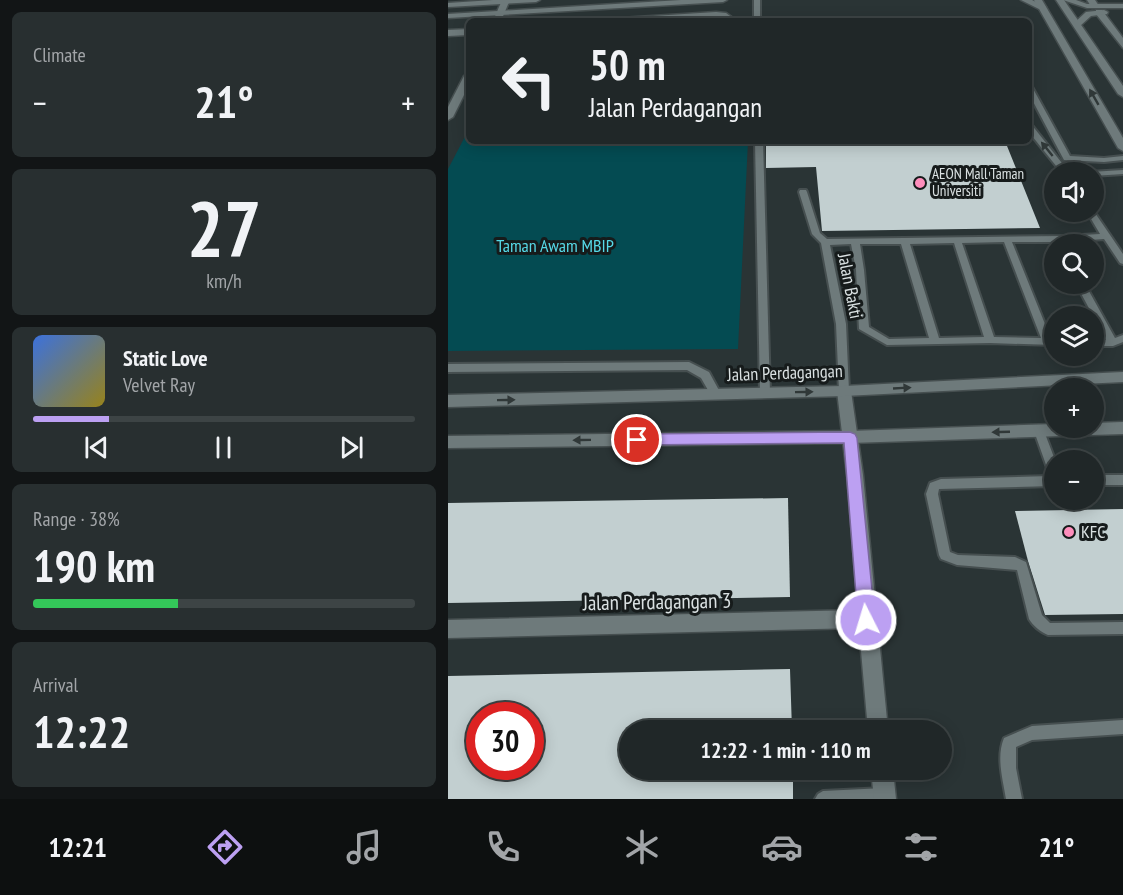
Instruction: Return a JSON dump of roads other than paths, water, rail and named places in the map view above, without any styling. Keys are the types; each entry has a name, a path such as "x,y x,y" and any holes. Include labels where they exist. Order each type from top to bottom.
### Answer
{"street":[{"path":"448,5 536,0"},
{"path":"448,16 499,17 723,0"},
{"path":"1025,0 1040,3 1123,148"},
{"path":"1060,0 1123,94"},
{"path":"1067,0 1084,6 1123,6"},
{"path":"499,17 505,2"},
{"path":"1078,24 1095,6"},
{"path":"1095,6 1123,12"},
{"path":"1095,6 1123,45"},
{"path":"662,18 716,14 729,18"},
{"path":"448,33 466,32"},
{"path":"448,117 466,82"},
{"path":"458,98 466,98"},
{"name":"Jalan Perdagangan","path":"448,401 844,391 1123,377"},
{"path":"844,391 877,720"},
{"path":"448,441 850,438 1123,428"},
{"name":"Jalan Perdagangan 3","path":"448,629 866,620"},
{"path":"883,780 884,798"}],"lane":[{"path":"757,0 757,18"},
{"path":"1032,92 1067,158 1104,160 1123,158"},
{"path":"1032,131 1058,162"},
{"path":"759,144 765,393"},
{"path":"1104,173 1123,172"},
{"name":"Jalan Bakti","path":"803,192 816,234 825,242 841,324 844,391"},
{"path":"1097,222 1123,261"},
{"path":"957,240 990,340"},
{"path":"1007,240 1044,326"},
{"path":"905,241 935,341"},
{"path":"825,242 1044,241"},
{"path":"855,242 860,270 864,328 872,336 887,342 990,340 1044,342"},
{"path":"1086,294 1113,344"},
{"path":"1104,344 1113,344 1123,338"},
{"path":"448,368 689,366 705,375 716,394"},
{"path":"1039,431 1046,450"},
{"path":"1104,480 1123,480"},
{"path":"1044,481 934,486 932,494 945,555 957,560 1015,563 1022,566 1036,619 1048,629 1123,628"},
{"path":"1014,799 1008,768 1009,743 1032,734 1123,726"},
{"path":"823,799 884,798"}],"place":[{"name":"AEON Mall Taman Universiti","path":"920,183"},
{"name":"KFC","path":"1069,532"}],"park label":[{"name":"Taman Awam MBIP","path":"555,246"}]}
